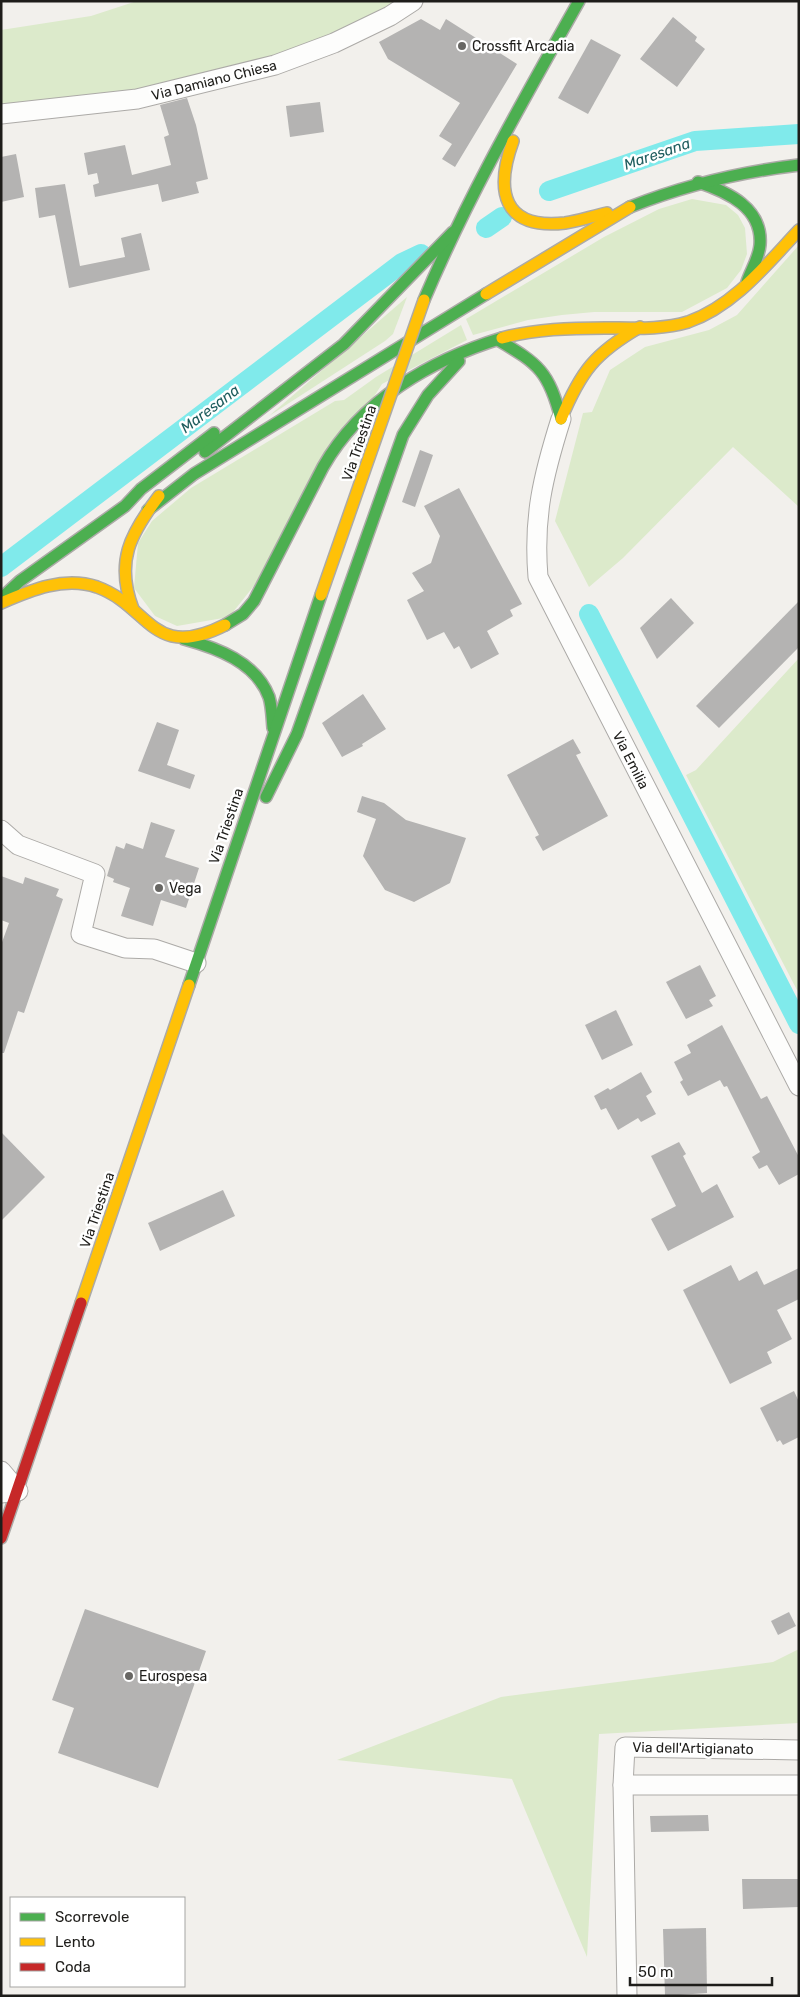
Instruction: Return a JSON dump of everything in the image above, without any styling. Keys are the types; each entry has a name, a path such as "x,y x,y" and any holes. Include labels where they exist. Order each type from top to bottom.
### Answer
{"street":[{"name":"Via Damiano Chiesa","path":"1,114 137,99 275,65 342,39 390,16 413,1"},
{"path":"579,1 537,78 503,176 504,192 509,205 519,216 527,219 564,223 625,209"},
{"name":"Via Triestina","path":"1,1538 10,1492 196,963 274,731 424,300 452,232 537,78"},
{"path":"125,506 166,491 625,209 670,190 698,182 740,172 799,165"},
{"path":"698,182 732,195 752,214 760,244 745,287"},
{"path":"182,638 195,637 223,627 247,610 331,453 368,410 398,385 442,360 498,340 560,328 642,326 688,322 728,302 770,264 799,230"},
{"path":"133,609 125,584 123,568 133,535 148,510 185,467 344,344 452,232"},
{"path":"1,599 20,581 125,506 141,489 385,301"},
{"path":"561,420 574,386 595,356 616,340 642,326"},
{"path":"498,340 532,360 549,377 561,420"},
{"path":"223,880 297,734 411,417 430,389 470,350"},
{"name":"Via Emilia","path":"561,420 543,477 535,541 538,577 799,1086"},
{"path":"1,604 55,584 78,582 99,587 133,609 159,632 211,646 230,655 252,671 269,694 274,731"},
{"path":"1,830 18,845 94,874 81,934 125,948 154,949 196,963"},
{"path":"1,1471 10,1492"},
{"name":"Via dell'Artigianato","path":"627,1996 623,1785 625,1747 799,1750"},
{"path":"623,1785 799,1785"}],"green space":[{"path":"137,1 421,1 298,65 1,119 1,30 91,16"},
{"path":"692,199 726,205 738,215 745,228 747,254 741,270 727,288 682,312 594,312 562,315 528,320 473,335 466,319 604,237 659,209"},
{"path":"799,245 799,507 733,447 623,558 589,587 555,521 583,413 592,412 610,370 645,347 709,330 737,315"},
{"path":"407,297 393,334 385,341 269,416"},
{"path":"461,325 467,340 382,384 253,587 229,617 177,626 155,616 134,588 138,543 152,521 191,488 335,401 344,400 376,377"},
{"path":"799,658 799,994 686,775 696,770"},
{"path":"799,1649 799,1723 599,1734 587,1957 512,1779 337,1760 501,1697 773,1662"}],"building":[{"path":"673,17 697,37 695,41 705,49 677,87 640,59"},
{"path":"421,19 440,30 446,19 517,64 455,167 442,159 452,144 439,136 460,103 388,59 379,42"},
{"path":"591,39 621,55 588,114 558,98"},
{"path":"187,98 196,125 208,179 196,182 199,193 162,202 158,184 95,197 93,185 99,183 97,173 88,175 84,153 125,145 132,175 171,165 164,137 169,135 160,105"},
{"path":"320,102 324,132 290,137 286,106"},
{"path":"16,154 24,197 1,202 1,157"},
{"path":"65,184 80,266 125,257 121,238 141,233 150,270 69,288 55,215 39,218 35,188"},
{"path":"420,450 433,455 415,507 402,502"},
{"path":"459,488 522,604 510,610 513,616 487,631 499,654 471,669 459,646 454,649 444,632 427,640 407,600 424,591 412,573 431,563 440,536 424,506"},
{"path":"671,598 694,623 657,659 640,628"},
{"path":"799,601 799,647 719,728 696,706"},
{"path":"363,694 386,729 362,744 363,746 342,757 322,723"},
{"path":"157,722 179,730 167,765 195,775 190,789 138,771"},
{"path":"573,739 581,753 576,755 608,816 543,851 535,837 539,835 507,775"},
{"path":"362,796 384,803 406,820 466,838 450,883 414,902 385,890 363,856 376,819 357,812"},
{"path":"151,822 175,830 165,857 199,868 186,908 161,900 153,926 121,916 130,888 113,882 114,879 107,876 116,846 124,849 126,843 143,849"},
{"path":"1,876 23,884 25,877 59,889 56,896 63,899 24,1013 18,1011 4,1053 1,1053 1,945 9,923 1,920"},
{"path":"700,965 716,996 709,1000 713,1006 686,1019 666,982"},
{"path":"616,1010 633,1045 602,1060 585,1025"},
{"path":"722,1025 761,1099 767,1096 799,1157 799,1174 779,1185 767,1165 759,1169 752,1157 760,1152 727,1086 724,1087 720,1080 688,1096 680,1082 683,1080 674,1062 691,1053 687,1045"},
{"path":"641,1072 652,1092 646,1096 656,1114 641,1122 638,1118 618,1130 606,1108 601,1110 594,1096 608,1088 610,1090"},
{"path":"1,1132 45,1177 1,1221"},
{"path":"679,1142 686,1154 683,1156 702,1193 717,1184 734,1217 668,1251 651,1219 676,1206 651,1156"},
{"path":"223,1190 235,1216 160,1251 148,1223"},
{"path":"731,1265 739,1281 757,1271 764,1285 799,1268 799,1299 777,1310 792,1339 767,1352 772,1363 730,1384 683,1290"},
{"path":"794,1391 799,1402 799,1437 783,1445 780,1440 777,1442 760,1408"},
{"name":"Eurospesa","path":"85,1609 206,1651 158,1788 58,1753 74,1708 52,1700"},
{"path":"789,1612 796,1626 778,1635 771,1621"},
{"path":"708,1815 709,1831 651,1832 650,1816"},
{"path":"742,1879 799,1879 799,1907 743,1909"},
{"path":"706,1928 707,1993 665,1996 663,1929"}],"waterway":[{"name":"Maresana","path":"549,191 695,141 799,134"},
{"name":"Maresana","path":"486,228 502,217"},
{"name":"Maresana","path":"1,567 402,263 421,254"},
{"path":"589,614 799,1024"}],"traffic: fast":[{"path":"424,300 478,186 517,111 579,1"},
{"path":"630,207 671,192 713,180 755,171 799,165"},
{"path":"698,182 721,191 741,203 750,211 756,221 760,245 757,259 747,282"},
{"path":"205,452 344,344 453,232"},
{"path":"148,510 194,474 486,294"},
{"path":"225,625 243,614 254,601 323,467 339,443 357,422 400,386 424,371 449,358 502,338"},
{"path":"498,340 533,363 540,371 552,390 561,419"},
{"path":"266,797 297,734 403,435 428,395 459,361"},
{"path":"6,594 20,581 125,506 141,489 214,433"},
{"path":"189,985 321,595"},
{"path":"184,639 222,652 234,658 255,674 269,697 273,728"}],"traffic: slow":[{"path":"513,141 507,159 505,190 509,203 516,213 528,220 544,223 565,223 607,213"},
{"path":"486,294 630,207"},
{"path":"502,338 553,330 657,327 688,322 705,315 735,295 762,270 799,230"},
{"path":"321,595 424,300"},
{"path":"561,419 575,388 591,365 611,346 640,327"},
{"path":"133,609 125,577 128,549 140,523 159,496"},
{"path":"1,603 24,593 48,586 72,583 85,584 97,587 115,596 154,627 166,634 182,637 201,635 225,625"},
{"path":"81,1303 189,985"}],"traffic: jam":[{"path":"1,1538 81,1303"}],"place":[{"name":"Crossfit Arcadia","path":"462,46"},
{"name":"Vega","path":"159,888"},
{"name":"Eurospesa","path":"129,1676"}]}
